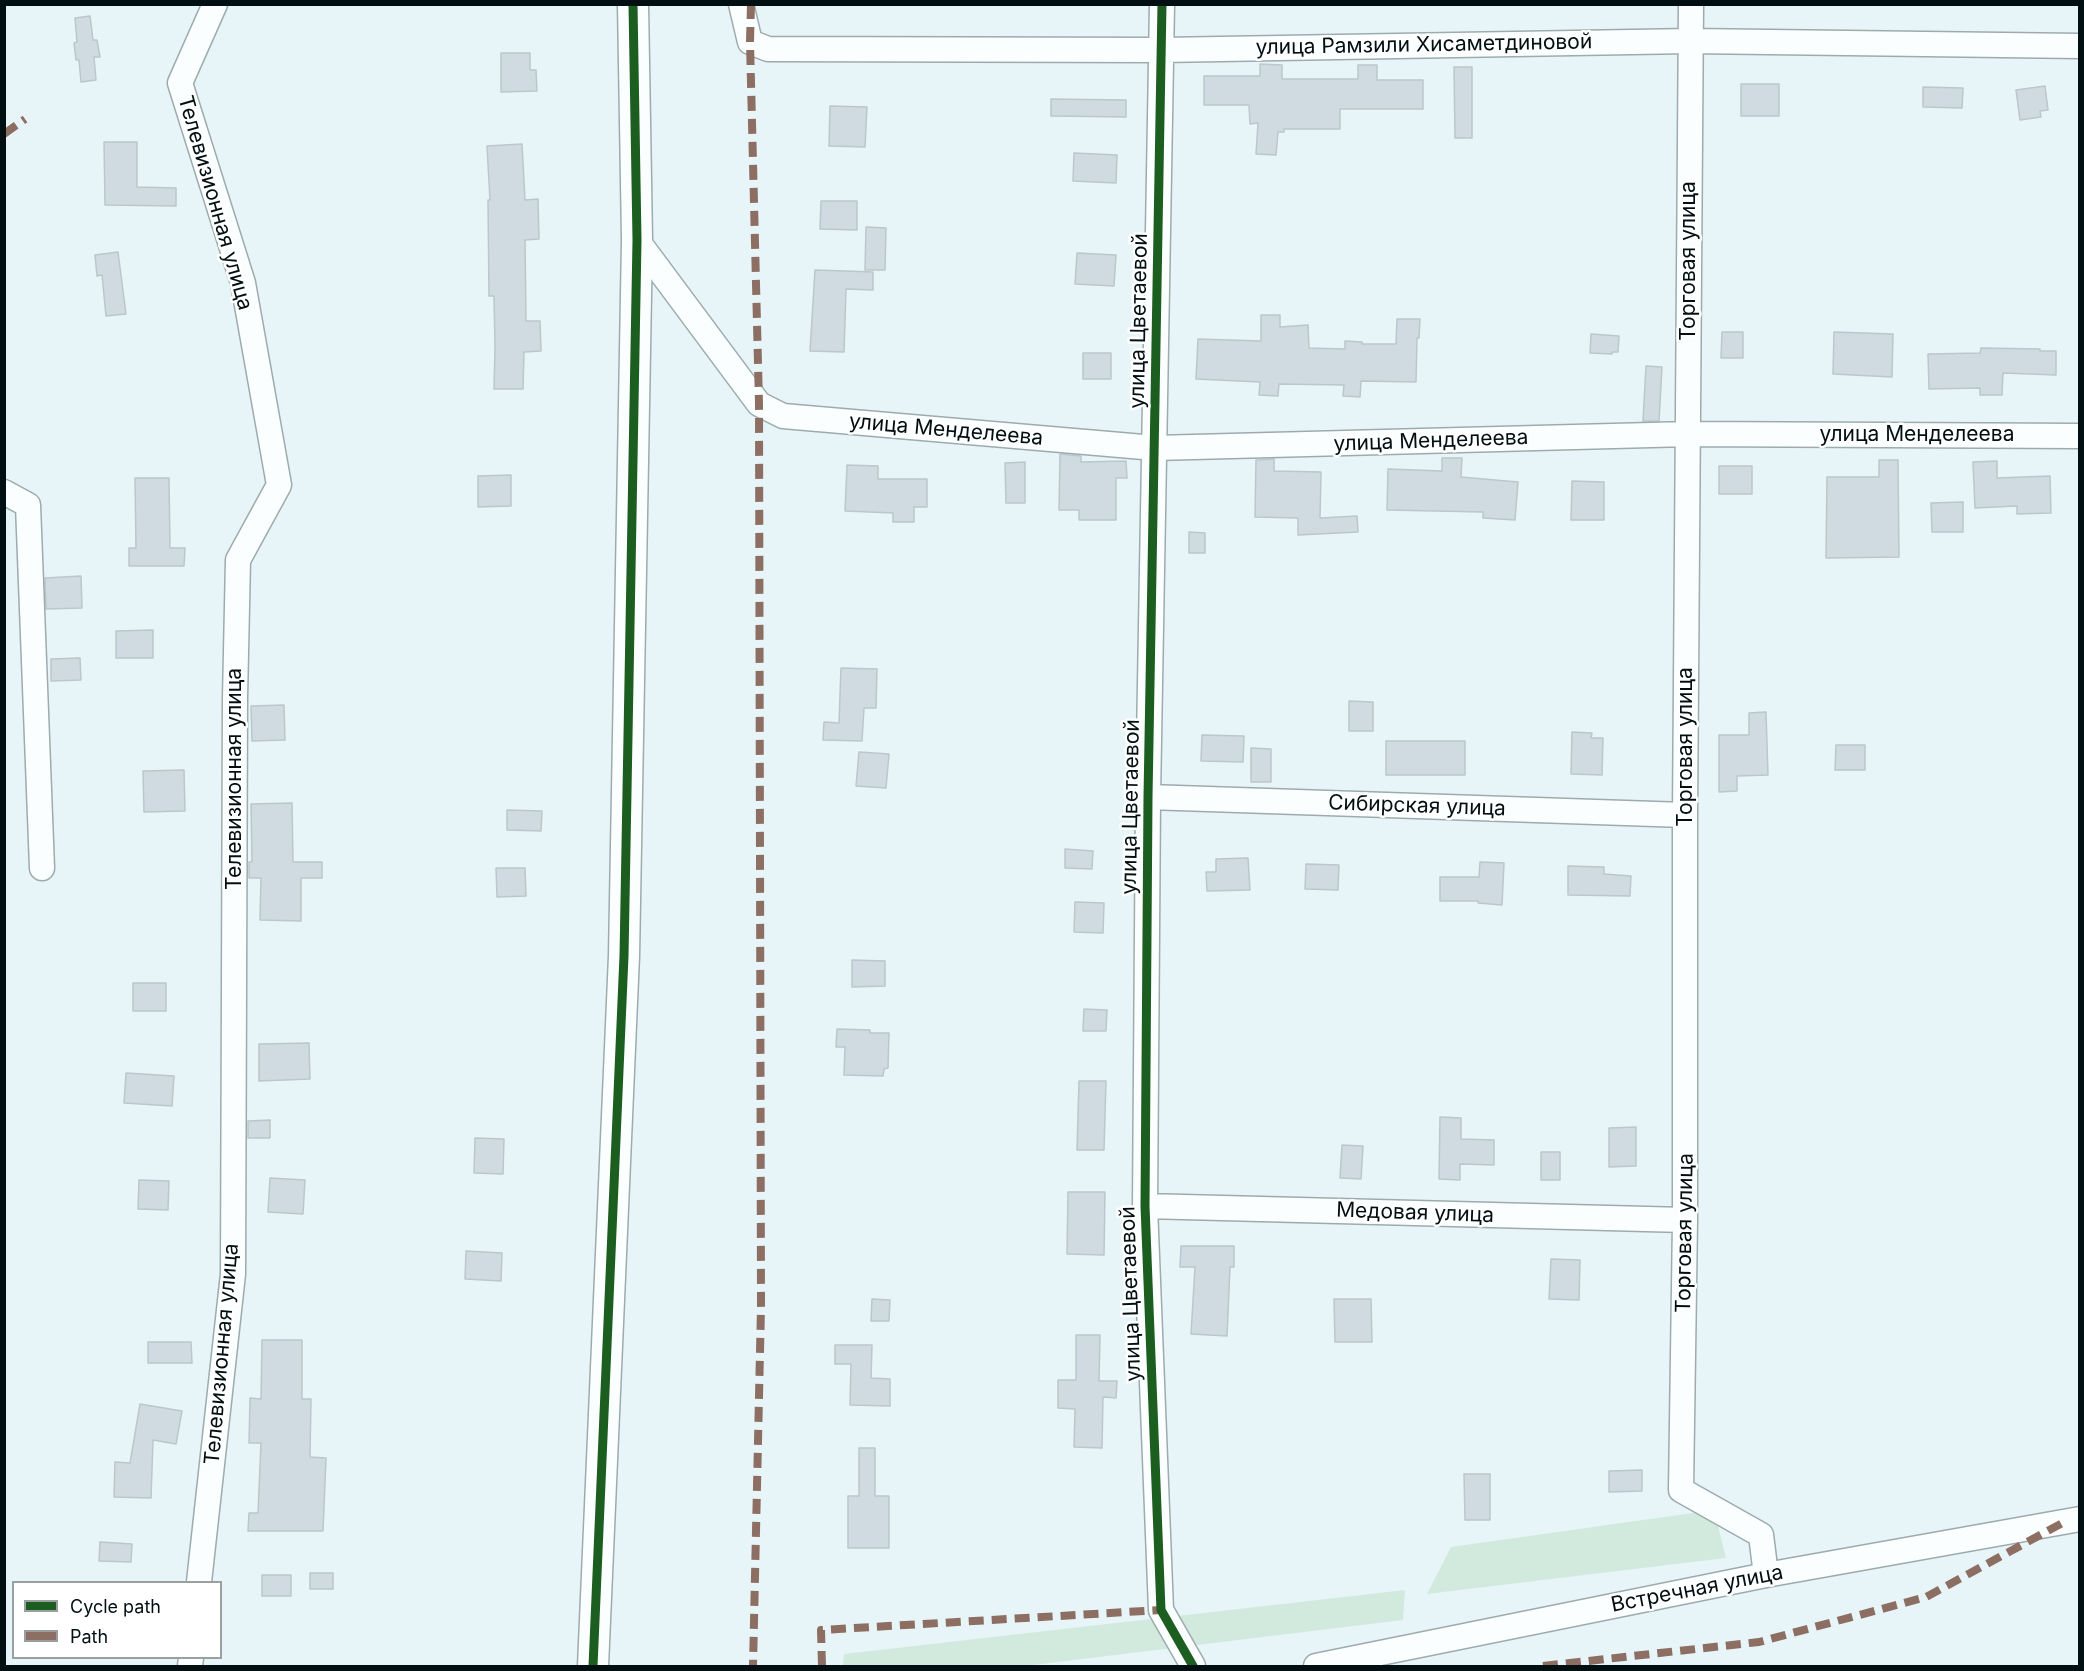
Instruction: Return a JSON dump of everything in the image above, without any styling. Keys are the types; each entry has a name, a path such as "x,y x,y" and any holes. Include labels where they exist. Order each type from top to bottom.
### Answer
{"street":[{"name":"Телевизионная улица","path":"199,1581 233,1274 237,560 279,485 243,283 180,83 215,4"},
{"path":"592,1666 624,956 637,240 633,4"},
{"name":"улица Рамзили Хисаметдиновой","path":"741,4 750,42 768,49 1162,50 1690,41 2079,46"},
{"name":"улица Цветаевой","path":"1162,4 1148,797 1145,1206 1161,1610 1193,1666"},
{"name":"Торговая улица","path":"1691,4 1685,815 1685,1220 1681,1490 1761,1535 1766,1575"},
{"name":"улица Менделеева","path":"637,240 759,404 783,416 1155,448 1689,434 2079,436"},
{"path":"4,492 28,505 42,868"},
{"name":"Сибирская улица","path":"1148,797 1685,815"},
{"name":"Медовая улица","path":"1145,1206 1685,1220"},
{"name":"Встречная улица","path":"1316,1666 1766,1575 2079,1519"}],"green space":[{"path":"1714,1510 1726,1558 1427,1594 1451,1547"},
{"path":"1405,1590 1403,1620 1025,1666 843,1666 844,1654"}],"building":[{"path":"90,16 93,40 97,40 100,57 94,57 96,80 81,82 79,60 76,60 74,43 77,42 75,18"},
{"path":"501,53 530,53 530,70 536,70 537,91 501,92"},
{"path":"1260,64 1282,65 1282,79 1358,79 1358,65 1377,65 1377,80 1423,80 1423,109 1340,109 1340,129 1284,129 1284,132 1278,132 1276,155 1256,154 1258,123 1250,124 1249,105 1204,105 1204,76 1260,76"},
{"path":"1454,67 1472,67 1472,138 1455,138"},
{"path":"1741,84 1779,84 1779,116 1741,116"},
{"path":"2045,86 2048,110 2040,111 2041,117 2020,120 2016,90"},
{"path":"1923,87 1963,88 1962,108 1923,107"},
{"path":"1051,99 1126,100 1126,117 1051,116"},
{"path":"830,106 867,107 865,147 829,146"},
{"path":"104,142 137,142 137,187 176,188 176,206 105,205"},
{"path":"522,144 525,200 538,199 539,239 525,240 526,321 540,321 541,351 524,352 523,389 494,389 494,296 489,296 488,200 490,200 487,146"},
{"path":"1074,153 1117,155 1116,183 1073,181"},
{"path":"821,201 857,201 857,230 820,229"},
{"path":"866,227 886,228 885,270 865,270"},
{"path":"118,252 126,314 106,316 102,275 97,276 95,255"},
{"path":"1077,253 1116,255 1114,286 1075,284"},
{"path":"815,270 873,272 873,290 846,289 844,352 810,351"},
{"path":"1261,315 1280,315 1280,327 1308,325 1309,348 1345,349 1345,341 1362,342 1362,344 1396,344 1397,319 1420,319 1416,382 1361,381 1360,397 1343,396 1344,385 1279,384 1278,396 1259,395 1260,382 1196,379 1198,339 1261,341"},
{"path":"1722,332 1743,332 1743,358 1721,358"},
{"path":"1834,332 1893,334 1892,377 1833,374"},
{"path":"1591,334 1619,336 1618,352 1590,353"},
{"path":"1981,348 2056,351 2056,375 2003,373 2002,395 1980,395 1980,388 1929,389 1928,354 1980,353"},
{"path":"1083,353 1111,353 1111,379 1083,379"},
{"path":"1646,366 1662,367 1659,421 1643,421"},
{"path":"1060,454 1081,456 1081,462 1126,461 1127,478 1116,478 1116,520 1079,520 1079,510 1059,510"},
{"path":"1442,458 1462,458 1461,477 1518,482 1515,520 1483,518 1483,512 1387,510 1388,469 1442,471"},
{"path":"1274,459 1274,471 1321,472 1320,518 1357,516 1358,532 1298,535 1298,518 1255,517 1256,460"},
{"path":"1879,460 1898,460 1899,557 1826,558 1827,477 1879,477"},
{"path":"1997,461 1997,478 2050,476 2051,513 2017,514 2017,506 1975,508 1973,462"},
{"path":"1025,462 1025,503 1006,503 1005,463"},
{"path":"847,465 878,466 878,479 927,479 927,507 914,507 914,522 893,522 893,513 845,511"},
{"path":"1719,466 1752,466 1752,494 1719,494"},
{"path":"511,475 511,506 478,507 478,476"},
{"path":"135,478 169,478 170,548 185,548 184,566 129,566 129,548 136,548"},
{"path":"1572,481 1604,482 1604,520 1571,520"},
{"path":"1963,502 1963,532 1932,532 1931,503"},
{"path":"1189,532 1205,533 1205,553 1189,553"},
{"path":"81,576 82,608 46,609 45,578"},
{"path":"153,630 153,658 116,658 116,631"},
{"path":"80,658 81,680 51,681 51,659"},
{"path":"841,668 877,669 876,708 864,708 862,741 823,740 824,722 839,723"},
{"path":"1349,701 1373,702 1373,731 1349,731"},
{"path":"284,705 285,740 252,741 251,706"},
{"path":"1766,712 1768,775 1737,776 1737,791 1719,792 1719,735 1749,735 1749,713"},
{"path":"1572,732 1592,733 1591,738 1603,738 1602,775 1571,774"},
{"path":"1202,735 1244,736 1243,762 1201,761"},
{"path":"1386,741 1465,741 1465,775 1386,775"},
{"path":"1836,745 1865,745 1865,770 1835,770"},
{"path":"1251,748 1271,749 1271,782 1251,782"},
{"path":"859,752 889,754 886,788 856,786"},
{"path":"184,770 185,811 144,812 143,771"},
{"path":"292,803 293,862 322,862 322,878 301,878 301,921 260,920 261,878 249,878 249,862 252,862 251,804"},
{"path":"507,810 542,811 541,831 507,830"},
{"path":"1065,849 1093,851 1092,869 1065,868"},
{"path":"1248,858 1250,890 1207,891 1206,872 1216,872 1216,859"},
{"path":"1480,862 1504,863 1502,905 1478,903 1478,901 1440,901 1440,877 1479,877"},
{"path":"1306,864 1339,865 1338,890 1305,889"},
{"path":"1568,866 1604,867 1604,874 1631,876 1630,896 1568,895"},
{"path":"496,868 525,868 526,896 497,897"},
{"path":"1075,902 1104,903 1103,933 1074,932"},
{"path":"852,960 885,961 885,986 852,987"},
{"path":"133,983 166,983 166,1011 133,1011"},
{"path":"1084,1009 1107,1010 1106,1031 1083,1031"},
{"path":"837,1029 889,1033 888,1068 884,1069 883,1076 844,1075 845,1047 836,1047"},
{"path":"309,1043 310,1079 259,1081 259,1044"},
{"path":"126,1073 174,1076 172,1106 124,1103"},
{"path":"1079,1081 1106,1081 1104,1150 1077,1150"},
{"path":"1440,1117 1461,1118 1461,1139 1494,1140 1494,1165 1460,1164 1460,1180 1439,1179"},
{"path":"270,1120 270,1138 248,1138 248,1121"},
{"path":"1636,1127 1636,1166 1609,1167 1609,1128"},
{"path":"475,1138 504,1139 503,1174 474,1173"},
{"path":"1342,1145 1363,1146 1361,1179 1340,1178"},
{"path":"1541,1152 1560,1152 1560,1180 1541,1180"},
{"path":"270,1178 305,1180 303,1214 268,1212"},
{"path":"139,1180 169,1181 168,1210 138,1209"},
{"path":"1068,1192 1105,1192 1104,1255 1067,1254"},
{"path":"1181,1246 1234,1246 1234,1267 1230,1267 1227,1336 1191,1334 1195,1267 1180,1267"},
{"path":"466,1251 502,1253 501,1281 465,1279"},
{"path":"1551,1259 1580,1260 1579,1300 1549,1299"},
{"path":"872,1299 890,1300 889,1321 871,1321"},
{"path":"1334,1299 1371,1299 1372,1342 1335,1342"},
{"path":"1076,1335 1100,1335 1099,1381 1117,1381 1116,1398 1103,1397 1102,1448 1074,1447 1075,1409 1058,1408 1058,1380 1076,1380"},
{"path":"262,1340 302,1340 302,1399 311,1399 310,1457 326,1458 323,1531 248,1531 249,1513 258,1513 261,1443 249,1443 250,1398 261,1399"},
{"path":"148,1342 191,1342 192,1363 148,1363"},
{"path":"835,1345 872,1345 871,1378 890,1379 890,1406 850,1405 851,1364 835,1364"},
{"path":"140,1404 182,1411 176,1444 153,1440 151,1498 114,1497 115,1462 130,1463"},
{"path":"859,1448 875,1448 875,1496 889,1496 889,1548 848,1548 848,1496 859,1496"},
{"path":"1642,1470 1642,1491 1609,1492 1609,1471"},
{"path":"1464,1474 1490,1474 1490,1520 1465,1520"},
{"path":"100,1542 132,1544 131,1562 99,1561"},
{"path":"310,1573 333,1573 333,1589 310,1589"},
{"path":"262,1575 291,1575 291,1596 262,1596"}],"marked path":[{"path":"751,4 759,404 761,1307 753,1666"},
{"path":"4,134 25,119"},
{"path":"1543,1666 1759,1642 1926,1597 2066,1521"},
{"path":"822,1666 821,1630 1161,1610"}],"cycle path":[{"path":"593,1666 624,956 637,240 633,4"},
{"path":"1162,4 1148,797 1145,1206 1161,1610 1193,1666"}]}
